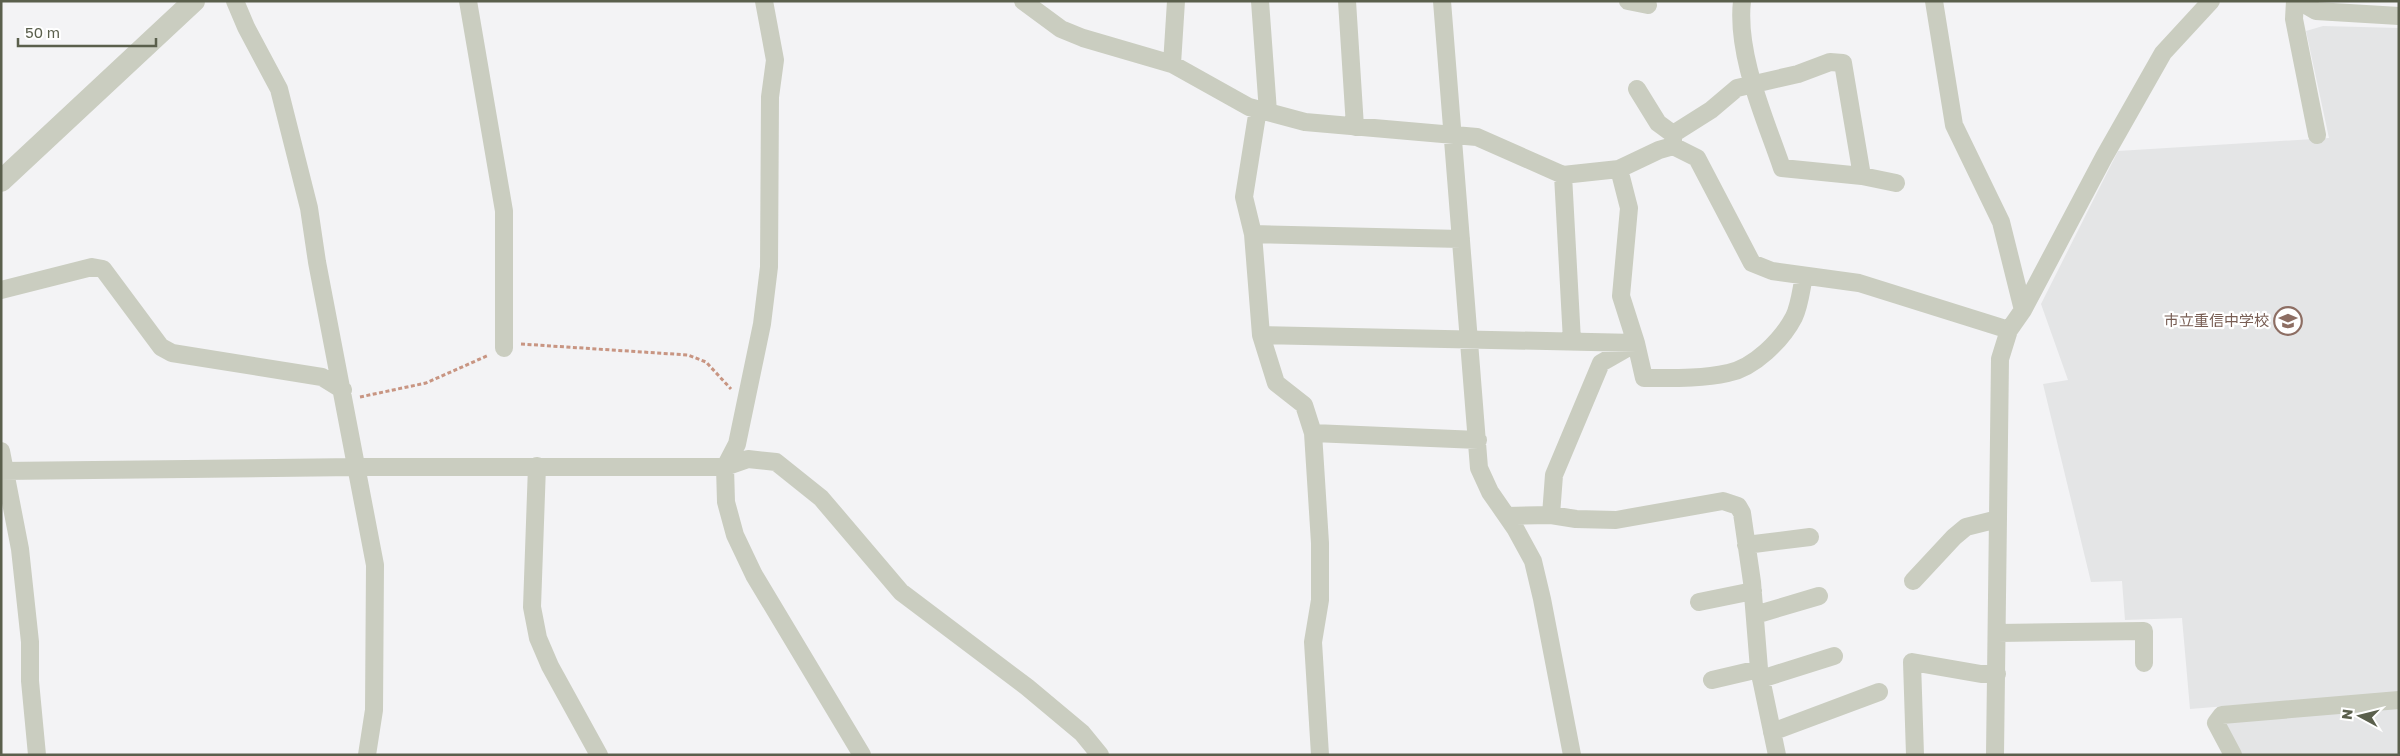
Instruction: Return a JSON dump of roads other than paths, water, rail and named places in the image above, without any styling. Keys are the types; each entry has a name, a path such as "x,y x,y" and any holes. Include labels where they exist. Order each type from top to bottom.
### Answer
{"street":[{"path":"1,181 194,1"},
{"path":"236,1 246,27 279,88 309,208 317,262 344,395 375,565 374,710 367,755"},
{"path":"468,1 504,211 504,348"},
{"path":"764,1 775,60 770,117 769,267 762,324 737,444 725,467 726,502 734,534 754,575 862,755"},
{"path":"1023,1 1061,28 1083,38 1172,64 1249,107 1305,122 1454,137 1477,137 1563,175 1620,169 1659,150 1737,88 1798,74 1830,62 1843,63 1862,176"},
{"path":"1172,64 1176,1"},
{"path":"1260,1 1263,110 1244,197 1253,234 1261,334 1276,383 1304,405 1313,433 1320,543 1320,600 1313,642 1320,755"},
{"path":"1347,1 1355,127"},
{"path":"1442,1 1479,468 1490,492 1507,516 1533,561 1572,755"},
{"path":"1628,1 1648,5"},
{"path":"1742,1 1740,22 1754,85 1782,168 1862,176 1896,183"},
{"path":"1934,1 1954,125 2001,222 2023,310"},
{"path":"1995,755 2000,358 2009,330 2023,310 2104,157 2163,54 2211,1"},
{"path":"2317,135 2294,19 2297,1 2316,11 2399,16"},
{"path":"1637,89 1658,123 1673,140 1697,158 1752,263 1772,271 1860,283 2009,330"},
{"path":"1620,169 1629,208 1621,296 1636,343 1644,378 1684,378 1729,373 1748,366 1776,340 1793,318 1800,301 1804,276"},
{"path":"1563,175 1572,341"},
{"path":"1253,234 1462,239"},
{"path":"1,290 92,267 103,269 161,347 172,353 322,377 344,395"},
{"path":"1261,334 1636,343"},
{"path":"1552,515 1554,474 1601,363 1636,343"},
{"path":"1313,433 1478,440"},
{"path":"1,451 3,471 20,548 30,642 30,681 38,755"},
{"path":"3,471 356,467 725,467 748,459 776,462 821,498 902,592 1027,686 1082,733 1100,755"},
{"path":"537,466 532,606 538,638 550,666 598,755"},
{"path":"1507,516 1552,515 1576,520 1616,520 1722,501 1731,502 1738,506 1742,513 1753,591 1760,674 1777,755"},
{"path":"1912,581 1966,527 1998,519"},
{"path":"1746,544 1810,537"},
{"path":"1700,602 1753,591"},
{"path":"1754,616 1819,596"},
{"path":"1997,634 2144,631 2144,662"},
{"path":"1712,680 1760,674 1834,656"},
{"path":"1915,755 1912,662 1980,674 1996,674"},
{"path":"1772,732 1879,692"},
{"path":"2233,755 2216,723 2222,715 2399,700"}],"place":[{"name":"市立重信中学校","path":"2288,321"}]}
